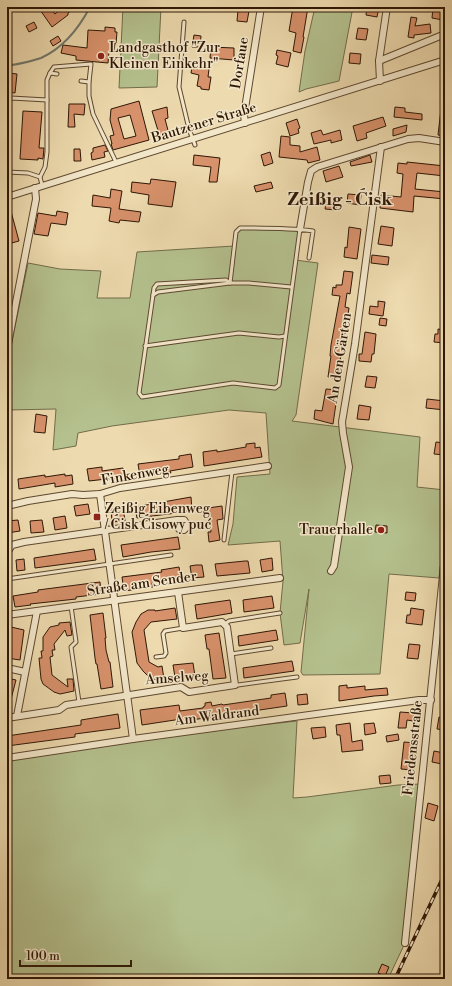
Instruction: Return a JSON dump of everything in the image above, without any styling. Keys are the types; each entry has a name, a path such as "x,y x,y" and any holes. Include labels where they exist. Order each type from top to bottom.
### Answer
{"street":[{"name":"Dorfaue","path":"245,123 244,115 261,7"},
{"path":"380,81 379,61 387,7"},
{"path":"379,61 445,34"},
{"name":"Bautzener Straße","path":"7,197 445,60"},
{"path":"300,229 311,171 317,167 408,139 419,138 445,142"},
{"name":"An den Gärten","path":"331,571 334,566 349,467 342,422 355,344 380,147"},
{"path":"7,349 36,199 35,188"},
{"name":"Finkenweg","path":"7,506 72,494 83,496 100,494 111,492 120,488 268,466"},
{"path":"100,494 133,739"},
{"path":"7,553 12,545 24,542 173,521"},
{"name":"Friedensstraße","path":"405,943 445,556"},
{"name":"Straße am Sender","path":"7,615 280,578"},
{"path":"178,592 183,628 222,622 228,627 235,684"},
{"path":"17,716 37,611"},
{"path":"7,668 25,672"},
{"name":"Amselweg","path":"7,718 59,710 66,705 127,694 181,687 189,692 235,684"},
{"name":"Am Waldrand","path":"7,758 133,739 419,700 431,700"}],"lane":[{"path":"184,22 179,87 195,146"},
{"path":"42,185 40,177 45,167 47,152 47,80 54,66 91,64 89,96 93,114 116,163"},
{"path":"50,73 57,74"},
{"path":"81,81 89,82"},
{"path":"7,104 11,98 47,100"},
{"path":"7,172 28,173 40,177"},
{"path":"230,283 236,232 240,228 300,229 313,231 309,258"},
{"path":"230,283 226,280 158,284 154,288 145,346 140,393 142,397 233,383 275,388 279,385 300,229"},
{"path":"153,295 158,292 230,283 249,283 291,287"},
{"path":"145,346 239,333 279,337 285,336"},
{"path":"224,540 232,472"},
{"path":"7,579 172,555"},
{"path":"71,606 76,642 71,647 79,702"},
{"path":"225,624 229,621 280,613"},
{"path":"156,657 164,656 166,653 163,634 165,631 183,628"},
{"path":"231,654 271,648"},
{"path":"235,684 238,685 297,677"}],"green space":[{"path":"123,7 161,7 157,87 119,88"},
{"path":"315,7 353,7 339,81 299,92 305,51"},
{"path":"240,228 300,229 295,260 318,263 296,415 292,421 420,437 417,487 445,490 445,525 439,578 389,574 380,674 303,675 301,672 309,589 300,643 284,645 280,613 283,581 280,541 228,545 233,524 237,477 270,474 266,413 229,410 112,426 78,433 76,446 53,450 56,409 7,410 7,366 28,263 60,269 101,271 97,298 130,298 137,252 234,246 236,232"},
{"path":"297,721 293,798 398,785 421,784 405,943 388,979 7,979 7,758 133,739"}],"building":[{"path":"38,7 49,7 55,14 63,7 76,7 52,27"},
{"path":"293,7 308,7 301,53 293,51 296,33 289,31"},
{"path":"367,7 379,7 377,17 366,15"},
{"path":"433,8 444,10 443,20 432,18"},
{"path":"238,10 249,11 247,22 237,21"},
{"path":"411,17 417,18 415,26 430,24 431,33 414,35 414,38 408,37"},
{"path":"34,22 37,28 29,32 26,26"},
{"path":"105,27 115,28 115,32 117,32 114,51 109,51 108,63 76,60 76,56 61,53 63,45 87,48 88,30 105,31"},
{"path":"358,28 368,29 366,40 356,39"},
{"path":"194,35 201,36 200,47 192,47"},
{"path":"58,36 61,41 53,46 50,41"},
{"path":"211,47 234,48 234,60 210,58"},
{"path":"277,50 291,53 288,67 276,64 278,56 276,55"},
{"path":"350,53 361,54 360,64 349,63"},
{"path":"192,67 209,69 208,77 211,77 209,90 201,89 201,87 197,86 199,75 191,73"},
{"path":"8,73 17,74 15,93 7,92"},
{"path":"139,101 149,140 113,150 110,136 114,135 110,120 111,109","holes":["130,115 136,136 124,139 118,118"]},
{"path":"69,104 85,104 84,115 74,114 75,127 68,127"},
{"path":"167,107 168,118 165,119 169,134 160,137 152,111"},
{"path":"395,107 405,108 405,112 422,114 422,120 394,117"},
{"path":"441,109 445,109 445,136 438,135"},
{"path":"23,111 42,112 39,148 44,148 43,159 20,159"},
{"path":"383,117 386,126 366,133 367,138 357,141 353,126"},
{"path":"297,119 300,128 298,129 299,133 290,136 286,123"},
{"path":"407,125 406,132 393,136 393,129"},
{"path":"321,130 323,135 340,130 342,140 331,143 331,140 314,144 311,133"},
{"path":"281,136 290,137 290,145 300,146 300,152 317,147 320,160 308,163 307,160 279,157"},
{"path":"105,145 108,151 104,152 105,157 92,160 91,153 93,152 93,148"},
{"path":"74,149 80,149 81,161 74,161"},
{"path":"270,152 273,163 264,166 261,155"},
{"path":"194,155 220,158 217,182 209,182 211,167 193,165"},
{"path":"370,155 372,162 351,166 350,162"},
{"path":"407,162 445,166 445,176 417,173 415,189 445,192 445,199 414,196 413,212 380,208 381,195 401,197 403,174 397,173 398,163 407,164"},
{"path":"339,166 343,177 326,182 323,171"},
{"path":"151,179 176,182 172,207 148,204 149,195 131,192 132,182 150,184"},
{"path":"271,182 273,188 256,192 254,186"},
{"path":"111,189 122,191 119,209 141,212 139,222 120,220 119,223 109,221 111,208 92,206 93,195 110,198"},
{"path":"348,194 361,195 360,205 347,203"},
{"path":"327,198 338,199 336,210 325,209"},
{"path":"7,204 9,204 19,241 8,244"},
{"path":"57,211 68,213 66,225 51,223 48,236 34,234 38,213 56,216"},
{"path":"381,226 394,228 392,246 378,244"},
{"path":"349,227 361,229 357,259 344,257 345,247 347,248"},
{"path":"372,255 389,257 388,265 371,263"},
{"path":"344,271 353,272 350,294 347,293 345,307 349,308 338,379 328,377 331,345 340,296 332,295 333,287 336,288 336,285 342,285"},
{"path":"378,301 385,302 383,316 369,314 370,306 378,307"},
{"path":"380,318 387,319 386,326 379,325"},
{"path":"438,329 445,330 445,343 434,342 435,334 438,334"},
{"path":"365,332 376,334 374,354 372,354 371,362 359,361 359,354 362,354"},
{"path":"367,376 377,377 375,388 365,387"},
{"path":"326,389 338,390 333,424 314,419 315,410 322,411"},
{"path":"427,399 445,401 445,410 426,408"},
{"path":"359,405 371,407 369,420 357,419"},
{"path":"36,414 47,416 45,433 34,432"},
{"path":"436,442 445,443 445,455 434,454"},
{"path":"255,443 255,448 260,447 262,457 204,466 203,452 217,450 217,452 246,447 246,444"},
{"path":"191,454 193,467 170,471 171,473 140,476 138,464 179,459 179,456"},
{"path":"102,467 102,471 123,468 124,477 89,481 87,469"},
{"path":"65,474 65,476 72,475 73,484 55,487 55,483 19,489 18,479"},
{"path":"191,497 192,511 137,518 135,507"},
{"path":"88,504 90,514 76,516 74,506"},
{"path":"222,506 223,519 217,520 220,540 209,542 208,532 211,532 208,508"},
{"path":"123,507 125,521 112,522 111,509"},
{"path":"65,516 67,528 55,530 53,518"},
{"path":"18,520 20,531 7,533 7,521"},
{"path":"42,520 44,532 31,533 30,521"},
{"name":"Trauerhalle","path":"376,525 387,526 387,533 375,532"},
{"path":"178,537 180,549 123,557 121,545"},
{"path":"94,549 96,560 35,568 34,558"},
{"path":"272,558 273,570 262,572 260,560"},
{"path":"24,559 25,570 17,571 16,560"},
{"path":"248,561 250,573 217,576 215,564"},
{"path":"202,565 204,577 192,578 190,566"},
{"path":"179,567 181,579 152,583 153,587 124,591 122,577 162,572 161,570"},
{"path":"100,582 101,594 76,597 76,599 15,607 13,596 38,592 38,590"},
{"path":"406,592 416,593 415,601 405,600"},
{"path":"272,596 274,608 244,612 243,600"},
{"path":"230,600 232,613 197,619 195,605"},
{"path":"175,608 177,619 151,622 144,630 149,662 158,667 162,666 164,679 158,680 150,678 137,663 132,632 141,614 148,610 155,611"},
{"path":"411,608 424,610 422,625 406,623 407,615 410,615"},
{"path":"103,613 106,650 110,662 113,687 101,689 95,658 90,615"},
{"path":"70,622 72,635 67,636 65,630 54,644 55,650 52,650 53,656 50,657 52,675 68,687 67,679 73,679 74,691 60,694 54,692 43,684 41,679 39,658 42,658 41,651 43,651 43,637 50,627 59,625 59,623"},
{"path":"11,627 24,630 20,660 7,658"},
{"path":"276,630 278,640 239,646 238,636"},
{"path":"219,633 226,678 213,679 209,649 207,649 205,635"},
{"path":"409,644 420,645 418,659 407,658"},
{"path":"292,661 294,671 244,678 243,668"},
{"path":"193,663 195,676 182,678 181,676 175,677 173,665"},
{"path":"7,678 16,680 10,703 7,703"},
{"path":"347,685 347,688 365,686 365,690 387,688 388,695 339,701 339,686"},
{"path":"285,693 287,706 198,719 188,720 188,718 142,725 140,710 179,705 180,711 203,708 205,703 211,702 212,706 223,705 271,698 271,695"},
{"path":"307,694 308,704 298,705 297,695"},
{"path":"400,712 414,713 413,721 407,720 406,728 398,728"},
{"path":"118,714 120,728 75,734 75,737 7,746 7,736 81,725 81,720"},
{"path":"439,717 445,718 445,730 437,729"},
{"path":"350,723 352,742 362,740 363,750 342,752 340,735 337,735 336,725"},
{"path":"374,723 376,733 365,735 364,724"},
{"path":"325,727 326,737 313,739 311,728"},
{"path":"398,734 399,740 387,742 386,736"},
{"path":"404,742 416,743 412,770 401,769"},
{"path":"434,751 444,753 442,764 432,762"},
{"path":"390,775 391,783 380,784 379,776"},
{"path":"428,803 438,806 434,821 425,818"},
{"path":"382,964 389,967 385,976 378,973"}],"waterway":[{"path":"7,66 28,62 49,54 70,37 90,7"}],"railway":[{"path":"395,979 445,873"}],"place":[{"name":"Landgasthof \"Zur Kleinen Einkehr\"","path":"101,56"},
{"name":"Zeißig Eibenweg / Ćisk Ćisowy puć","path":"97,517"},
{"name":"Trauerhalle","path":"381,530"}],"district":[{"name":"Zeißig - Ćisk","path":"340,199"}]}
